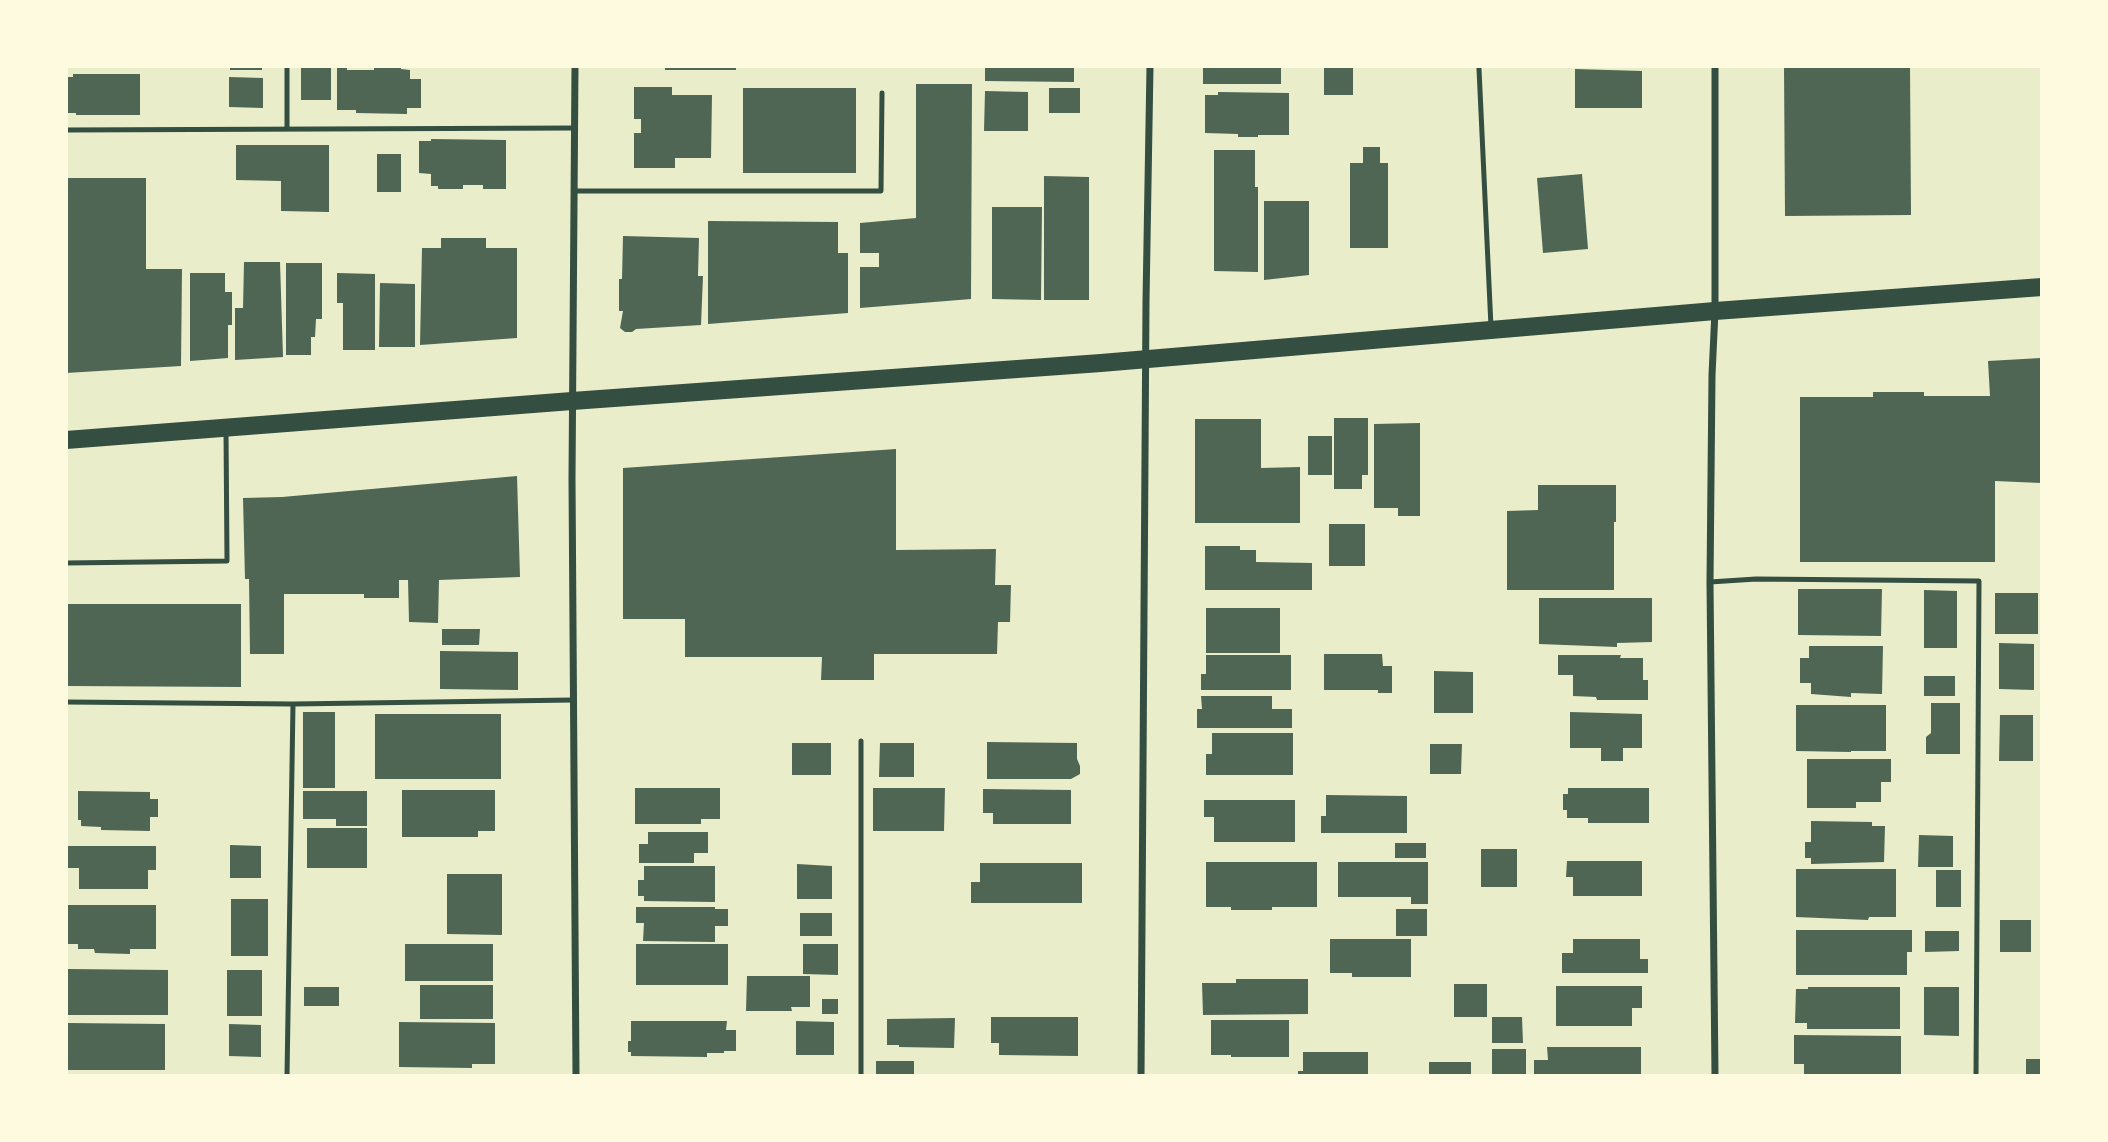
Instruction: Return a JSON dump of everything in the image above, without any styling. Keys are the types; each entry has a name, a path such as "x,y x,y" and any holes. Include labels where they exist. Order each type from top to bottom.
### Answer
{"main road":[{"path":"66,440 1147,359 1715,311 2042,287"}],"street":[{"path":"575,66 572,401 576,1076"},
{"path":"1141,1076 1150,66"},
{"path":"1715,66 1715,311 1710,582 1715,1076"}],"lane":[{"path":"287,66 287,130"},
{"path":"1479,69 1491,330"},
{"path":"575,191 881,191 882,93"},
{"path":"66,130 575,128"},
{"path":"66,562 227,561 226,428"},
{"path":"1710,582 1756,579 1979,581 1976,1076"},
{"path":"66,702 293,704 573,700"},
{"path":"287,1076 293,704"},
{"path":"861,741 861,1076"}],"building":[{"path":"230,66 262,66 262,70 230,70"},
{"path":"337,66 347,66 347,70 374,70 374,66 401,66 401,69 410,70 410,79 421,79 421,108 407,108 407,114 337,110"},
{"path":"665,66 736,66 736,70 665,70"},
{"path":"985,66 1074,66 1074,82 985,81"},
{"path":"1203,66 1281,66 1281,84 1203,84"},
{"path":"1324,66 1353,66 1353,95 1324,95"},
{"path":"1784,66 1910,66 1911,215 1785,216"},
{"path":"301,68 331,68 331,100 301,100"},
{"path":"1575,69 1642,71 1642,108 1575,108"},
{"path":"73,74 140,74 140,115 66,113 66,77 73,77"},
{"path":"229,77 263,78 263,108 229,107"},
{"path":"916,84 972,84 971,299 860,308 860,267 879,267 879,253 860,253 860,223 916,218"},
{"path":"634,87 672,87 672,95 712,95 711,158 675,158 675,168 634,168 634,133 641,133 641,119 634,119"},
{"path":"743,88 856,88 856,173 743,173"},
{"path":"1049,88 1080,88 1080,113 1049,113"},
{"path":"985,91 1028,92 1028,131 984,131"},
{"path":"1218,92 1289,93 1289,135 1238,137 1238,134 1205,133 1205,95 1218,95"},
{"path":"506,140 506,189 483,189 483,185 463,185 463,189 438,189 438,186 431,186 431,174 419,173 419,141"},
{"path":"236,145 329,145 329,212 281,211 281,181 236,180"},
{"path":"1363,147 1380,147 1380,163 1388,163 1388,248 1350,248 1350,163 1363,163"},
{"path":"1214,150 1255,150 1258,272 1214,271"},
{"path":"377,154 401,154 401,192 377,192"},
{"path":"1582,174 1588,249 1543,253 1537,178"},
{"path":"1044,176 1089,177 1089,300 1044,300"},
{"path":"66,178 146,178 146,269 182,269 181,366 66,373"},
{"path":"1264,201 1309,201 1309,275 1264,280"},
{"path":"992,207 1042,207 1041,300 992,299"},
{"path":"708,221 838,222 838,253 848,253 848,313 708,324"},
{"path":"623,236 699,238 698,276 703,276 701,325 636,329 632,332 625,332 620,328 623,311 619,311 619,279 622,279"},
{"path":"441,238 486,238 486,248 517,248 517,338 420,345 422,248 441,248"},
{"path":"244,262 280,262 283,357 235,360 235,308 243,308"},
{"path":"286,263 322,263 322,319 316,319 315,337 311,337 311,355 286,355"},
{"path":"190,273 225,273 225,292 232,292 228,358 190,361"},
{"path":"337,273 375,274 375,350 343,350 343,303 337,303"},
{"path":"380,283 415,284 415,347 379,347"},
{"path":"2041,358 2041,483 1995,481 1995,562 1800,562 1800,397 1873,397 1873,392 1924,392 1924,396 1990,396 1988,361"},
{"path":"1334,418 1368,418 1368,475 1362,475 1362,489 1334,489"},
{"path":"1195,419 1261,419 1261,468 1300,467 1300,523 1195,523"},
{"path":"1420,423 1420,516 1398,516 1398,508 1374,508 1374,424"},
{"path":"1308,436 1332,436 1332,475 1308,475"},
{"path":"896,449 896,550 996,549 995,585 1011,585 1010,622 998,622 997,654 874,654 874,680 821,680 822,657 685,657 685,619 623,619 623,468"},
{"path":"517,476 520,577 439,580 438,623 409,622 408,580 399,580 399,598 364,598 364,594 284,594 284,654 250,654 249,579 245,579 243,498 282,497"},
{"path":"1538,485 1616,485 1614,590 1507,590 1507,511 1538,510"},
{"path":"1329,524 1365,524 1365,566 1329,566"},
{"path":"1205,546 1240,546 1240,550 1256,550 1256,562 1312,563 1312,590 1205,590"},
{"path":"1798,589 1882,589 1881,636 1798,635"},
{"path":"1924,590 1957,591 1957,648 1924,648"},
{"path":"1995,593 2038,593 2038,634 1995,634"},
{"path":"1539,598 1652,598 1652,642 1617,643 1617,647 1539,644"},
{"path":"68,604 241,604 241,687 68,686"},
{"path":"1206,608 1280,608 1280,653 1206,653"},
{"path":"442,629 480,629 479,645 442,645"},
{"path":"1999,643 2034,644 2034,690 1999,689"},
{"path":"1809,646 1883,646 1882,694 1851,693 1851,697 1811,694 1811,683 1800,683 1800,658 1809,658"},
{"path":"440,651 518,652 518,690 440,689"},
{"path":"1324,654 1382,654 1383,666 1392,666 1392,693 1378,693 1378,690 1324,690"},
{"path":"1206,655 1291,655 1291,690 1201,690 1201,674 1206,674"},
{"path":"1558,655 1621,655 1620,658 1643,658 1643,680 1648,680 1648,700 1597,700 1596,697 1573,696 1573,675 1558,675"},
{"path":"1434,671 1473,672 1473,713 1434,713"},
{"path":"1924,676 1955,676 1955,696 1924,696"},
{"path":"1201,696 1272,696 1272,709 1292,709 1292,728 1197,728 1197,709 1202,709"},
{"path":"1931,703 1960,703 1960,754 1926,754 1926,737 1931,733"},
{"path":"1796,705 1886,705 1886,751 1796,751"},
{"path":"303,712 335,712 335,788 303,788"},
{"path":"1570,712 1642,714 1642,748 1623,748 1623,761 1601,761 1601,748 1570,748"},
{"path":"375,714 501,714 501,779 375,779"},
{"path":"2000,715 2033,715 2033,761 1999,761"},
{"path":"1212,733 1293,733 1293,775 1206,775 1206,754 1212,754"},
{"path":"987,742 1077,743 1080,774 1071,779 987,779"},
{"path":"792,743 831,743 831,775 792,775"},
{"path":"880,743 914,743 914,777 879,777"},
{"path":"1430,744 1462,744 1461,774 1430,774"},
{"path":"1807,759 1891,759 1891,782 1881,782 1881,802 1856,802 1856,808 1807,808"},
{"path":"635,788 720,788 720,819 701,819 701,824 635,824"},
{"path":"873,788 945,788 944,831 873,831"},
{"path":"1568,788 1649,788 1649,823 1588,823 1588,818 1567,818 1567,810 1563,810 1563,794 1568,794"},
{"path":"983,789 1071,790 1071,824 993,824 993,813 983,813"},
{"path":"402,790 495,790 495,831 478,831 478,837 402,837"},
{"path":"78,791 150,792 150,799 158,799 158,817 150,817 150,831 101,830 101,827 81,826 81,820 78,820"},
{"path":"303,791 367,791 367,826 336,826 336,819 303,819"},
{"path":"1326,795 1407,796 1407,833 1321,833 1321,816 1326,816"},
{"path":"1204,800 1295,800 1295,842 1214,842 1214,817 1204,817"},
{"path":"1811,821 1872,822 1872,826 1885,826 1884,862 1811,864 1811,858 1805,858 1805,842 1811,842"},
{"path":"307,828 367,828 367,868 307,868"},
{"path":"648,832 708,832 708,853 694,853 694,863 639,863 639,844 648,844"},
{"path":"1919,835 1953,836 1953,867 1918,867"},
{"path":"1395,843 1426,843 1426,858 1395,858"},
{"path":"230,845 261,846 261,878 230,878"},
{"path":"66,846 156,846 156,870 148,870 148,889 79,889 79,868 66,868"},
{"path":"1481,849 1517,849 1517,887 1481,887"},
{"path":"1567,861 1642,861 1642,896 1573,896 1573,877 1566,877"},
{"path":"1206,862 1317,862 1317,907 1231,910 1231,907 1206,907"},
{"path":"1338,862 1428,862 1428,904 1411,904 1411,897 1338,897"},
{"path":"980,863 1082,863 1082,903 971,903 971,882 980,882"},
{"path":"797,864 832,866 832,899 797,899"},
{"path":"644,866 715,866 715,902 644,901 644,896 638,896 638,880 644,880"},
{"path":"1796,869 1896,869 1896,917 1869,917 1868,920 1796,917"},
{"path":"1936,870 1961,870 1961,907 1936,907"},
{"path":"447,874 502,874 502,935 447,934"},
{"path":"231,899 268,899 268,956 231,956"},
{"path":"66,905 156,905 156,949 130,949 130,954 95,953 94,949 78,949 78,944 66,944"},
{"path":"636,907 728,909 728,926 715,926 715,942 643,941 644,923 636,923"},
{"path":"1396,909 1427,909 1427,936 1396,936"},
{"path":"800,913 832,913 832,936 800,936"},
{"path":"2000,920 2031,920 2031,952 2000,952"},
{"path":"1796,930 1912,930 1912,952 1907,952 1907,975 1796,975"},
{"path":"1925,931 1959,931 1959,951 1925,952"},
{"path":"1330,939 1411,939 1411,977 1352,977 1352,973 1330,973"},
{"path":"1573,939 1640,939 1640,959 1648,959 1648,973 1562,973 1562,953 1573,953"},
{"path":"405,944 493,944 493,981 405,981"},
{"path":"636,944 728,944 728,985 636,985"},
{"path":"803,944 838,944 838,975 803,974"},
{"path":"68,969 168,970 168,1015 68,1015"},
{"path":"227,970 262,970 262,1016 227,1016"},
{"path":"747,976 810,976 810,1007 791,1007 792,1011 746,1011"},
{"path":"1236,979 1308,979 1308,1014 1203,1015 1202,983 1236,983"},
{"path":"1454,984 1487,984 1487,1017 1454,1017"},
{"path":"420,985 493,985 493,1019 420,1019"},
{"path":"1556,986 1642,986 1642,1008 1632,1008 1632,1026 1556,1026"},
{"path":"304,987 339,987 339,1006 304,1006"},
{"path":"1900,987 1900,1029 1807,1029 1807,1023 1795,1023 1796,989"},
{"path":"1924,987 1959,987 1959,1036 1924,1035"},
{"path":"822,999 838,999 838,1014 822,1014"},
{"path":"991,1017 1078,1017 1078,1056 999,1055 999,1043 991,1043"},
{"path":"1492,1017 1522,1017 1523,1043 1492,1043"},
{"path":"955,1018 954,1048 887,1045 887,1019"},
{"path":"1211,1020 1289,1020 1289,1057 1211,1055"},
{"path":"631,1021 727,1021 726,1030 736,1030 736,1051 707,1053 707,1057 631,1056 631,1052 628,1052 628,1041 631,1041"},
{"path":"796,1021 834,1022 834,1055 796,1055"},
{"path":"399,1022 495,1023 495,1064 472,1064 472,1068 399,1067"},
{"path":"68,1023 165,1024 165,1070 68,1070"},
{"path":"229,1024 261,1025 261,1057 229,1056"},
{"path":"1794,1035 1901,1036 1901,1075 1804,1075 1804,1064 1794,1064"},
{"path":"1547,1047 1641,1047 1641,1075 1534,1075 1534,1060 1548,1060"},
{"path":"1492,1049 1526,1049 1526,1075 1492,1075"},
{"path":"1303,1052 1368,1052 1368,1075 1298,1075 1298,1071 1303,1071"},
{"path":"2026,1059 2041,1059 2041,1075 2026,1075"},
{"path":"876,1061 914,1061 914,1075 876,1075"},
{"path":"1429,1062 1471,1062 1471,1075 1429,1075"}]}
